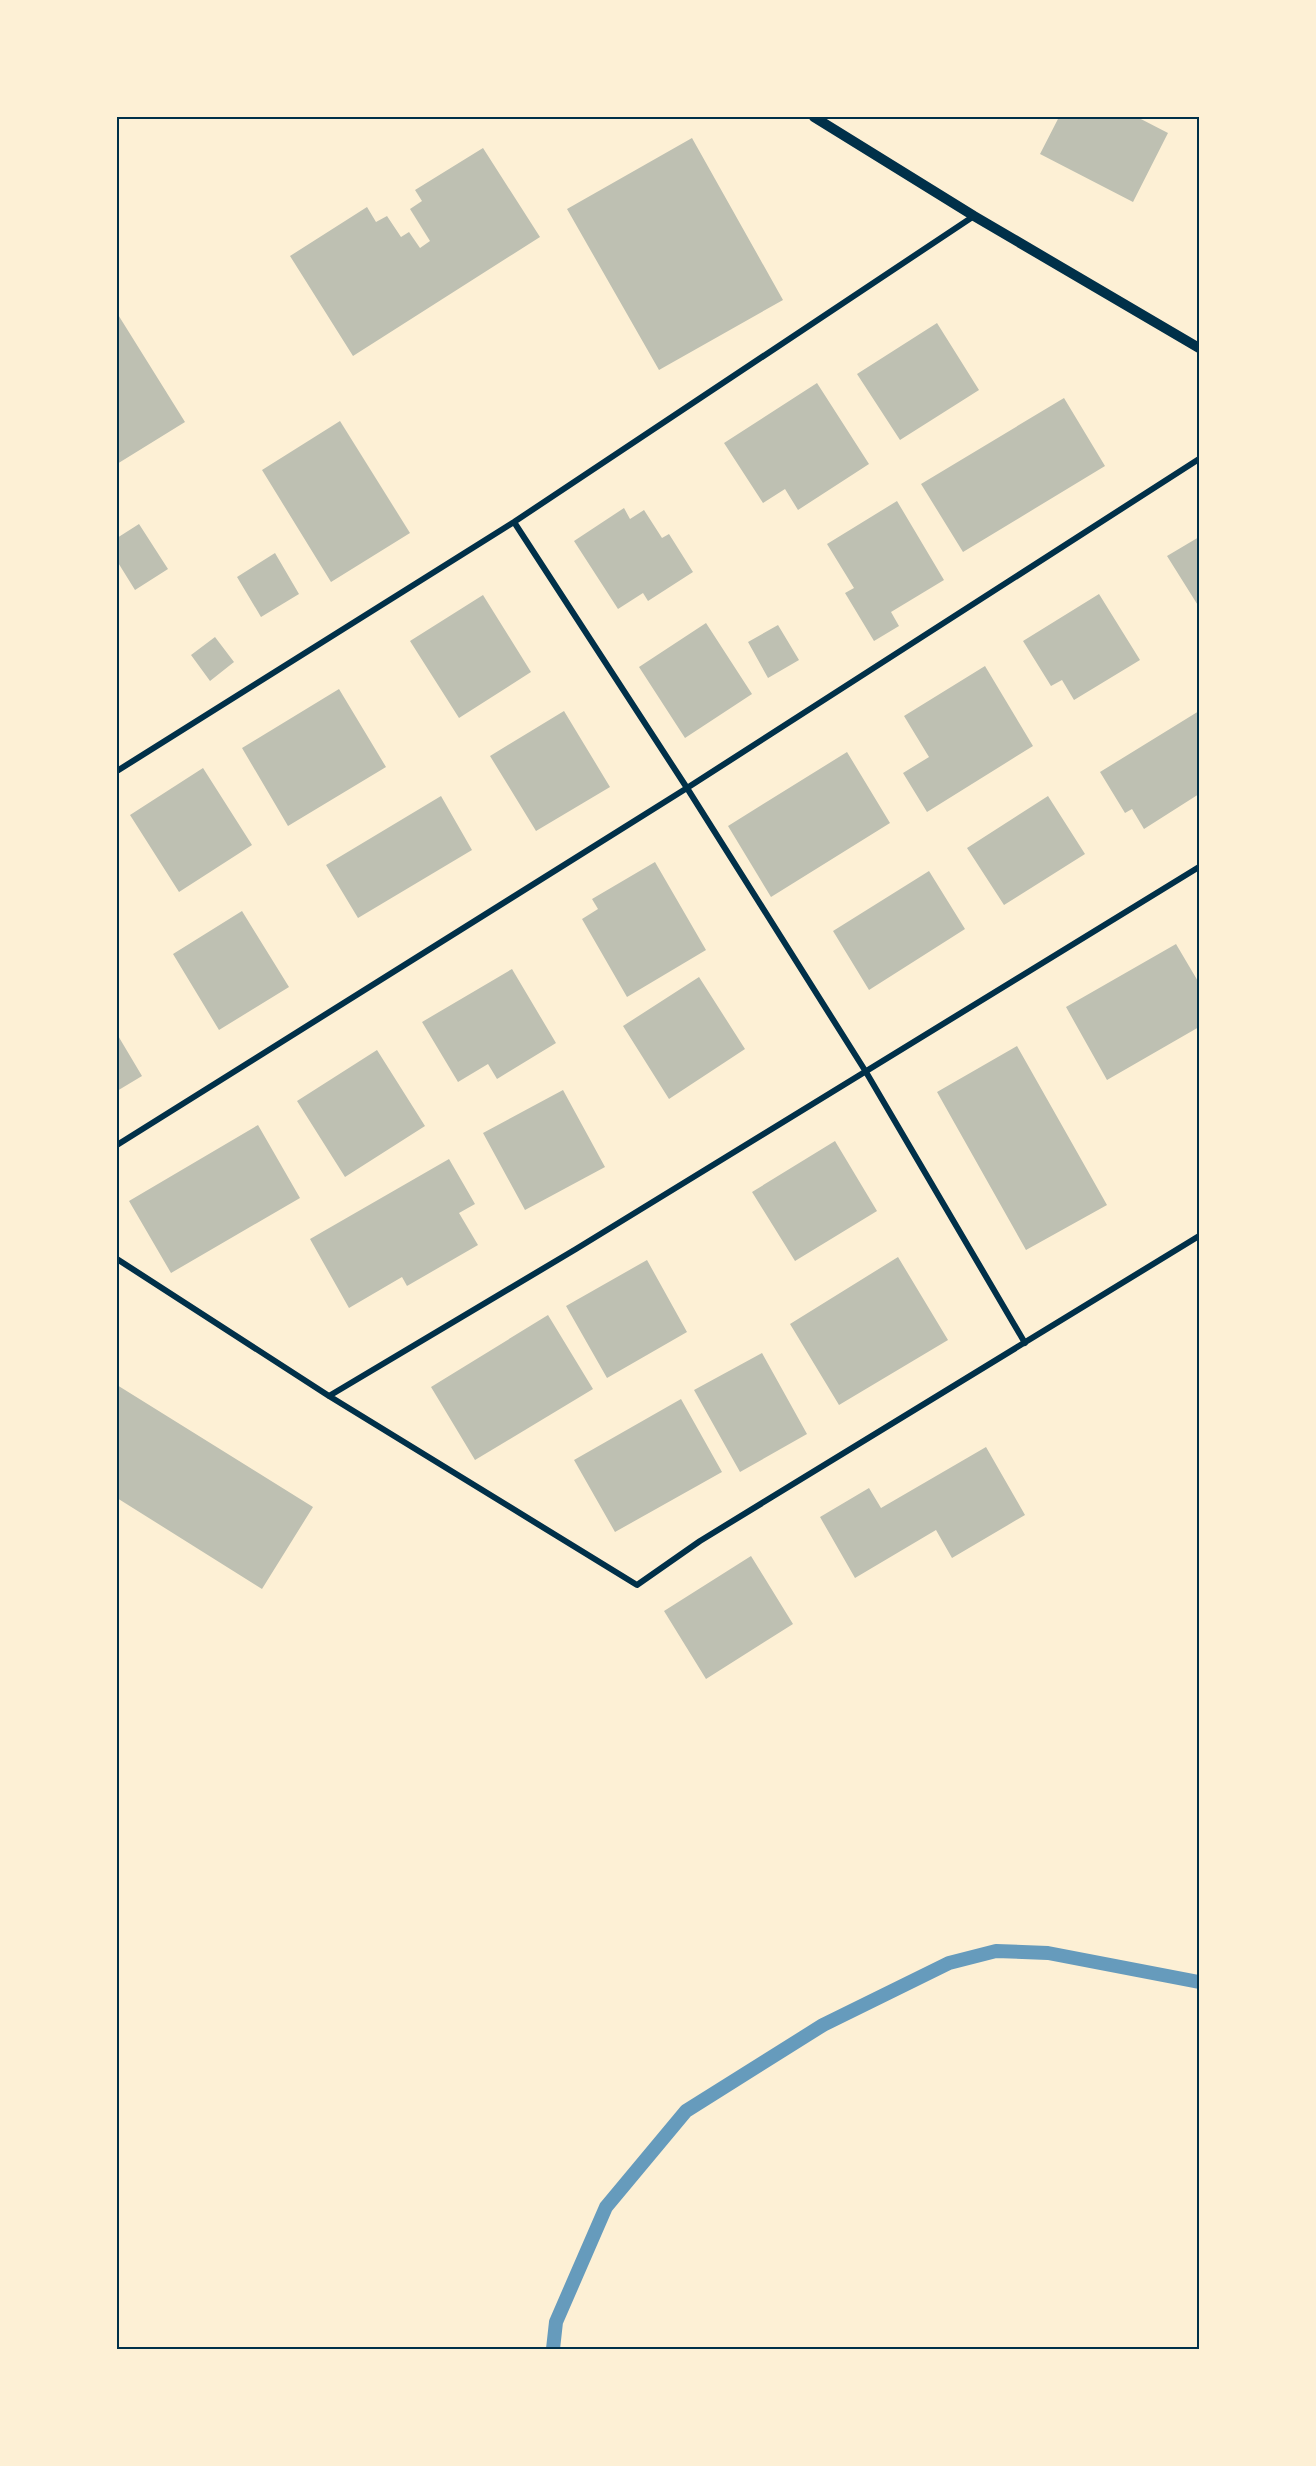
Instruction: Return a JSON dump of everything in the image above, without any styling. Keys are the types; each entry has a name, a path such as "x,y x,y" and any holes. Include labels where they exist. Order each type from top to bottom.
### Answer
{"street":[{"path":"814,117 974,216 1199,348"},
{"path":"117,771 514,522 974,216"},
{"path":"117,1144 687,788 1199,459"},
{"path":"514,522 687,788 866,1072 1025,1343"},
{"path":"329,1396 576,1249 1199,867"},
{"path":"117,1259 329,1396 637,1585 700,1541 1199,1236"}],"building":[{"path":"1059,117 1137,117 1168,133 1133,202 1040,154"},
{"path":"692,138 783,300 659,370 567,209"},
{"path":"483,148 540,237 353,356 290,256 367,207 376,222 387,216 401,237 409,232 420,248 430,241 410,209 422,201 415,190"},
{"path":"117,313 185,422 117,464"},
{"path":"937,323 979,390 900,440 857,374"},
{"path":"817,383 869,464 798,510 785,489 763,503 724,443"},
{"path":"1064,398 1105,466 963,552 921,484"},
{"path":"340,421 410,533 331,582 262,470"},
{"path":"897,501 944,580 891,612 899,626 874,641 845,593 854,588 827,544"},
{"path":"624,508 630,519 644,510 662,538 669,534 693,572 648,601 643,593 618,609 574,541"},
{"path":"139,524 168,569 135,590 117,561 117,538"},
{"path":"1199,537 1199,607 1167,556"},
{"path":"275,553 299,594 261,617 237,577"},
{"path":"1099,594 1140,660 1074,700 1062,680 1051,686 1023,641"},
{"path":"483,595 531,672 459,718 410,641"},
{"path":"706,623 752,694 685,738 639,667"},
{"path":"778,625 799,660 768,678 748,642"},
{"path":"215,637 234,662 210,681 191,655"},
{"path":"985,666 1033,746 927,812 903,773 929,757 904,716"},
{"path":"339,689 386,767 288,826 242,748"},
{"path":"564,711 610,787 536,831 490,756"},
{"path":"1199,711 1199,794 1144,829 1132,809 1125,813 1100,772"},
{"path":"847,752 890,823 771,897 728,826"},
{"path":"203,768 252,845 179,892 130,815"},
{"path":"441,796 472,850 358,918 326,865"},
{"path":"1048,796 1085,854 1004,905 967,848"},
{"path":"655,862 706,950 627,997 582,919 598,909 592,899"},
{"path":"929,871 965,929 869,990 833,931"},
{"path":"242,911 289,987 219,1030 173,954"},
{"path":"1176,944 1199,983 1199,1027 1107,1080 1066,1007"},
{"path":"512,969 556,1043 497,1079 488,1064 458,1082 422,1022"},
{"path":"699,977 745,1049 669,1099 623,1026"},
{"path":"117,1034 142,1076 117,1091"},
{"path":"1017,1046 1107,1205 1026,1250 937,1092"},
{"path":"377,1050 425,1126 345,1177 297,1101"},
{"path":"563,1090 605,1167 525,1210 483,1133"},
{"path":"258,1125 300,1198 171,1273 129,1201"},
{"path":"835,1141 877,1211 795,1261 752,1192"},
{"path":"449,1159 475,1204 459,1213 478,1245 407,1286 402,1277 349,1308 310,1239"},
{"path":"898,1257 948,1340 839,1405 790,1324"},
{"path":"647,1260 687,1332 607,1378 566,1306"},
{"path":"548,1315 593,1389 475,1460 431,1387"},
{"path":"762,1353 807,1434 740,1472 694,1390"},
{"path":"117,1385 313,1507 262,1589 117,1498"},
{"path":"681,1399 722,1472 615,1532 574,1460"},
{"path":"986,1447 1025,1515 952,1558 936,1530 855,1578 820,1517 869,1488 881,1508"},
{"path":"751,1556 793,1624 706,1679 664,1611"}],"waterway":[{"path":"553,2349 556,2322 606,2207 686,2111 823,2025 949,1963 996,1951 1048,1953 1199,1982"}]}
